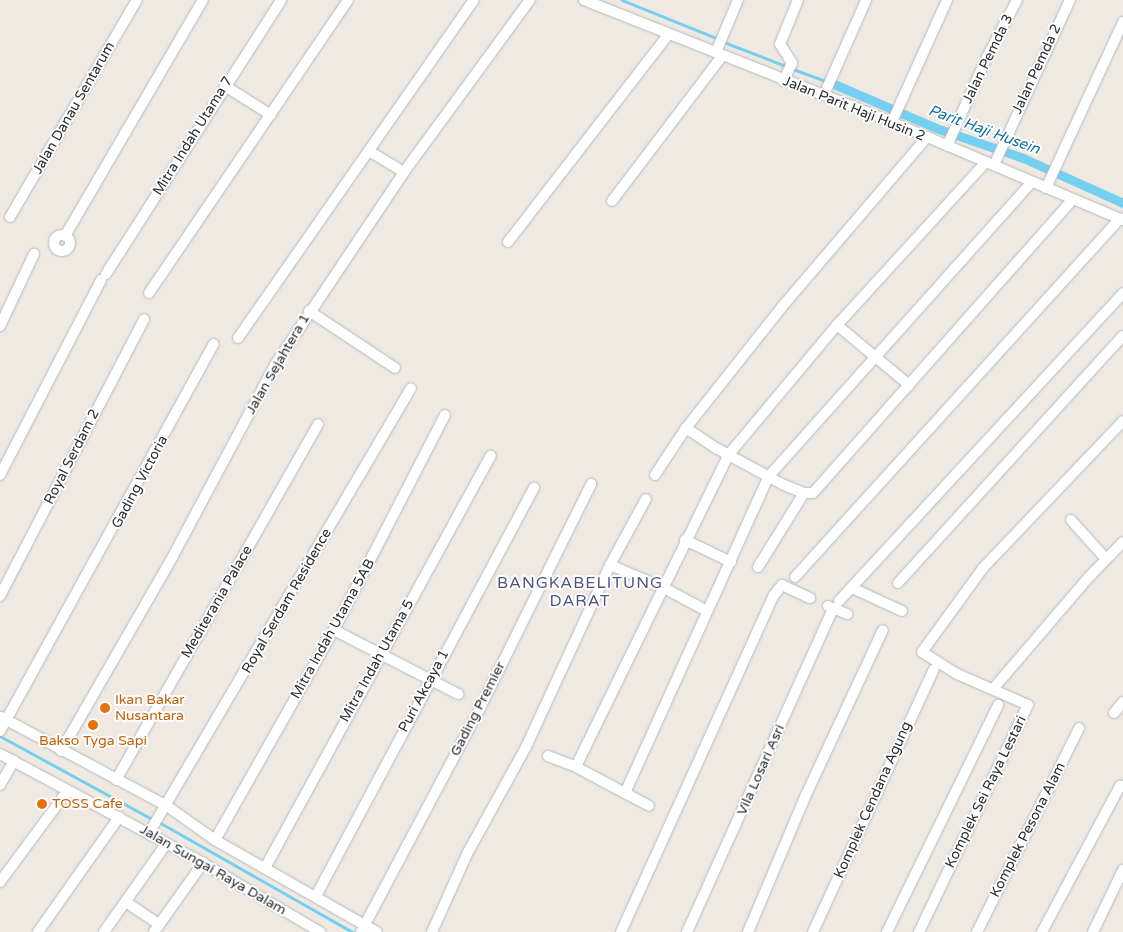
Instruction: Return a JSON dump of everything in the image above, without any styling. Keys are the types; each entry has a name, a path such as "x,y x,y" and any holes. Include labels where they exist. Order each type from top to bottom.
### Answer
{"street":[{"name":"Jalan Danau Sentarum","path":"10,217 137,0"},
{"path":"65,236 203,0"},
{"name":"Mitra Indah Utama 7","path":"0,475 103,277 281,0"},
{"path":"149,293 348,0"},
{"path":"238,338 474,0"},
{"name":"Jalan Sejahtera 1","path":"61,751 173,556 275,364 404,172 530,0"},
{"name":"Jalan Parit Haji Husin 2","path":"584,0 669,34 826,92 927,137 950,141 990,164 1122,220"},
{"path":"612,201 719,51 738,0"},
{"path":"785,78 792,63 780,44 798,0"},
{"path":"826,92 866,0"},
{"path":"892,122 947,0"},
{"name":"Jalan Pemda 3","path":"950,141 1016,0"},
{"name":"Jalan Pemda 2","path":"576,767 662,586 729,454 837,325 999,154 1070,0"},
{"path":"1046,188 1051,172 1123,22"},
{"path":"508,242 669,34"},
{"path":"225,86 271,115"},
{"path":"655,475 686,428 781,308 927,137"},
{"path":"369,151 404,172"},
{"path":"625,793 769,476 1032,182"},
{"path":"686,428 769,476 804,493 813,493 820,488 1073,199"},
{"path":"795,577 1122,220"},
{"path":"0,326 34,254"},
{"path":"847,614 833,605 852,588 1123,293"},
{"path":"309,311 395,368"},
{"name":"Royal Serdam 2","path":"0,596 144,319"},
{"path":"837,325 909,385"},
{"path":"898,583 1123,336"},
{"name":"Gading Victoria","path":"0,731 3,718 64,618 214,344"},
{"name":"Royal Serdam Residence","path":"151,831 411,388"},
{"name":"Mitra Indah Utama 5AB","path":"215,840 334,630 445,415"},
{"name":"Komplek Sei Raya Lestari","path":"918,932 1028,706 957,674 922,652 983,568 1123,421"},
{"name":"Mediterania Palace","path":"116,780 318,424"},
{"name":"Mitra Indah Utama 5","path":"265,868 380,655 491,456"},
{"name":"Gading Premier","path":"363,928 481,706 592,484"},
{"name":"Puri Akcaya 1","path":"316,896 429,680 534,487"},
{"path":"758,566 804,493"},
{"path":"432,932 467,854 526,747 610,565 646,499"},
{"path":"1072,520 1106,559"},
{"path":"685,540 731,562"},
{"path":"993,689 1123,542"},
{"path":"610,565 662,586 707,611"},
{"path":"621,932 774,594 782,585 810,598"},
{"path":"852,588 902,611"},
{"name":"Vila Losari Asri","path":"687,932 833,605"},
{"path":"334,630 458,694"},
{"path":"748,932 805,797 883,630"},
{"name":"Komplek Cendana Agung","path":"813,932 934,669"},
{"path":"1114,712 1123,702"},
{"path":"887,932 998,705"},
{"path":"3,718 116,780 215,840 316,896 363,928 377,932"},
{"name":"Komplek Pesona Alam","path":"977,932 1079,728"},
{"name":"Jalan Sungai Raya Dalam","path":"0,754 151,831 166,844 203,863 319,932"},
{"path":"548,756 576,767 649,806"},
{"path":"0,785 14,761"},
{"path":"1042,932 1120,786 1123,787"},
{"path":"0,882 68,790"},
{"path":"38,932 119,816"},
{"path":"104,932 166,844"},
{"path":"126,902 156,928 203,863"},
{"path":"1092,932 1123,870"}],"waterway":[{"path":"622,0 719,39"},
{"path":"724,42 786,66"},
{"path":"793,69 828,82"},
{"name":"Parit Haji Husein","path":"834,84 936,128 1023,158 1123,203"},
{"path":"0,736 154,820"},
{"path":"159,822 353,932"}],"place":[{"name":"Ikan Bakar Nusantara","path":"105,708"},
{"name":"Bakso Tyga Sapi","path":"93,725"},
{"name":"TOSS Cafe","path":"42,804"}],"district":[{"name":"BANGKABELITUNG DARAT","path":"580,592"}]}
